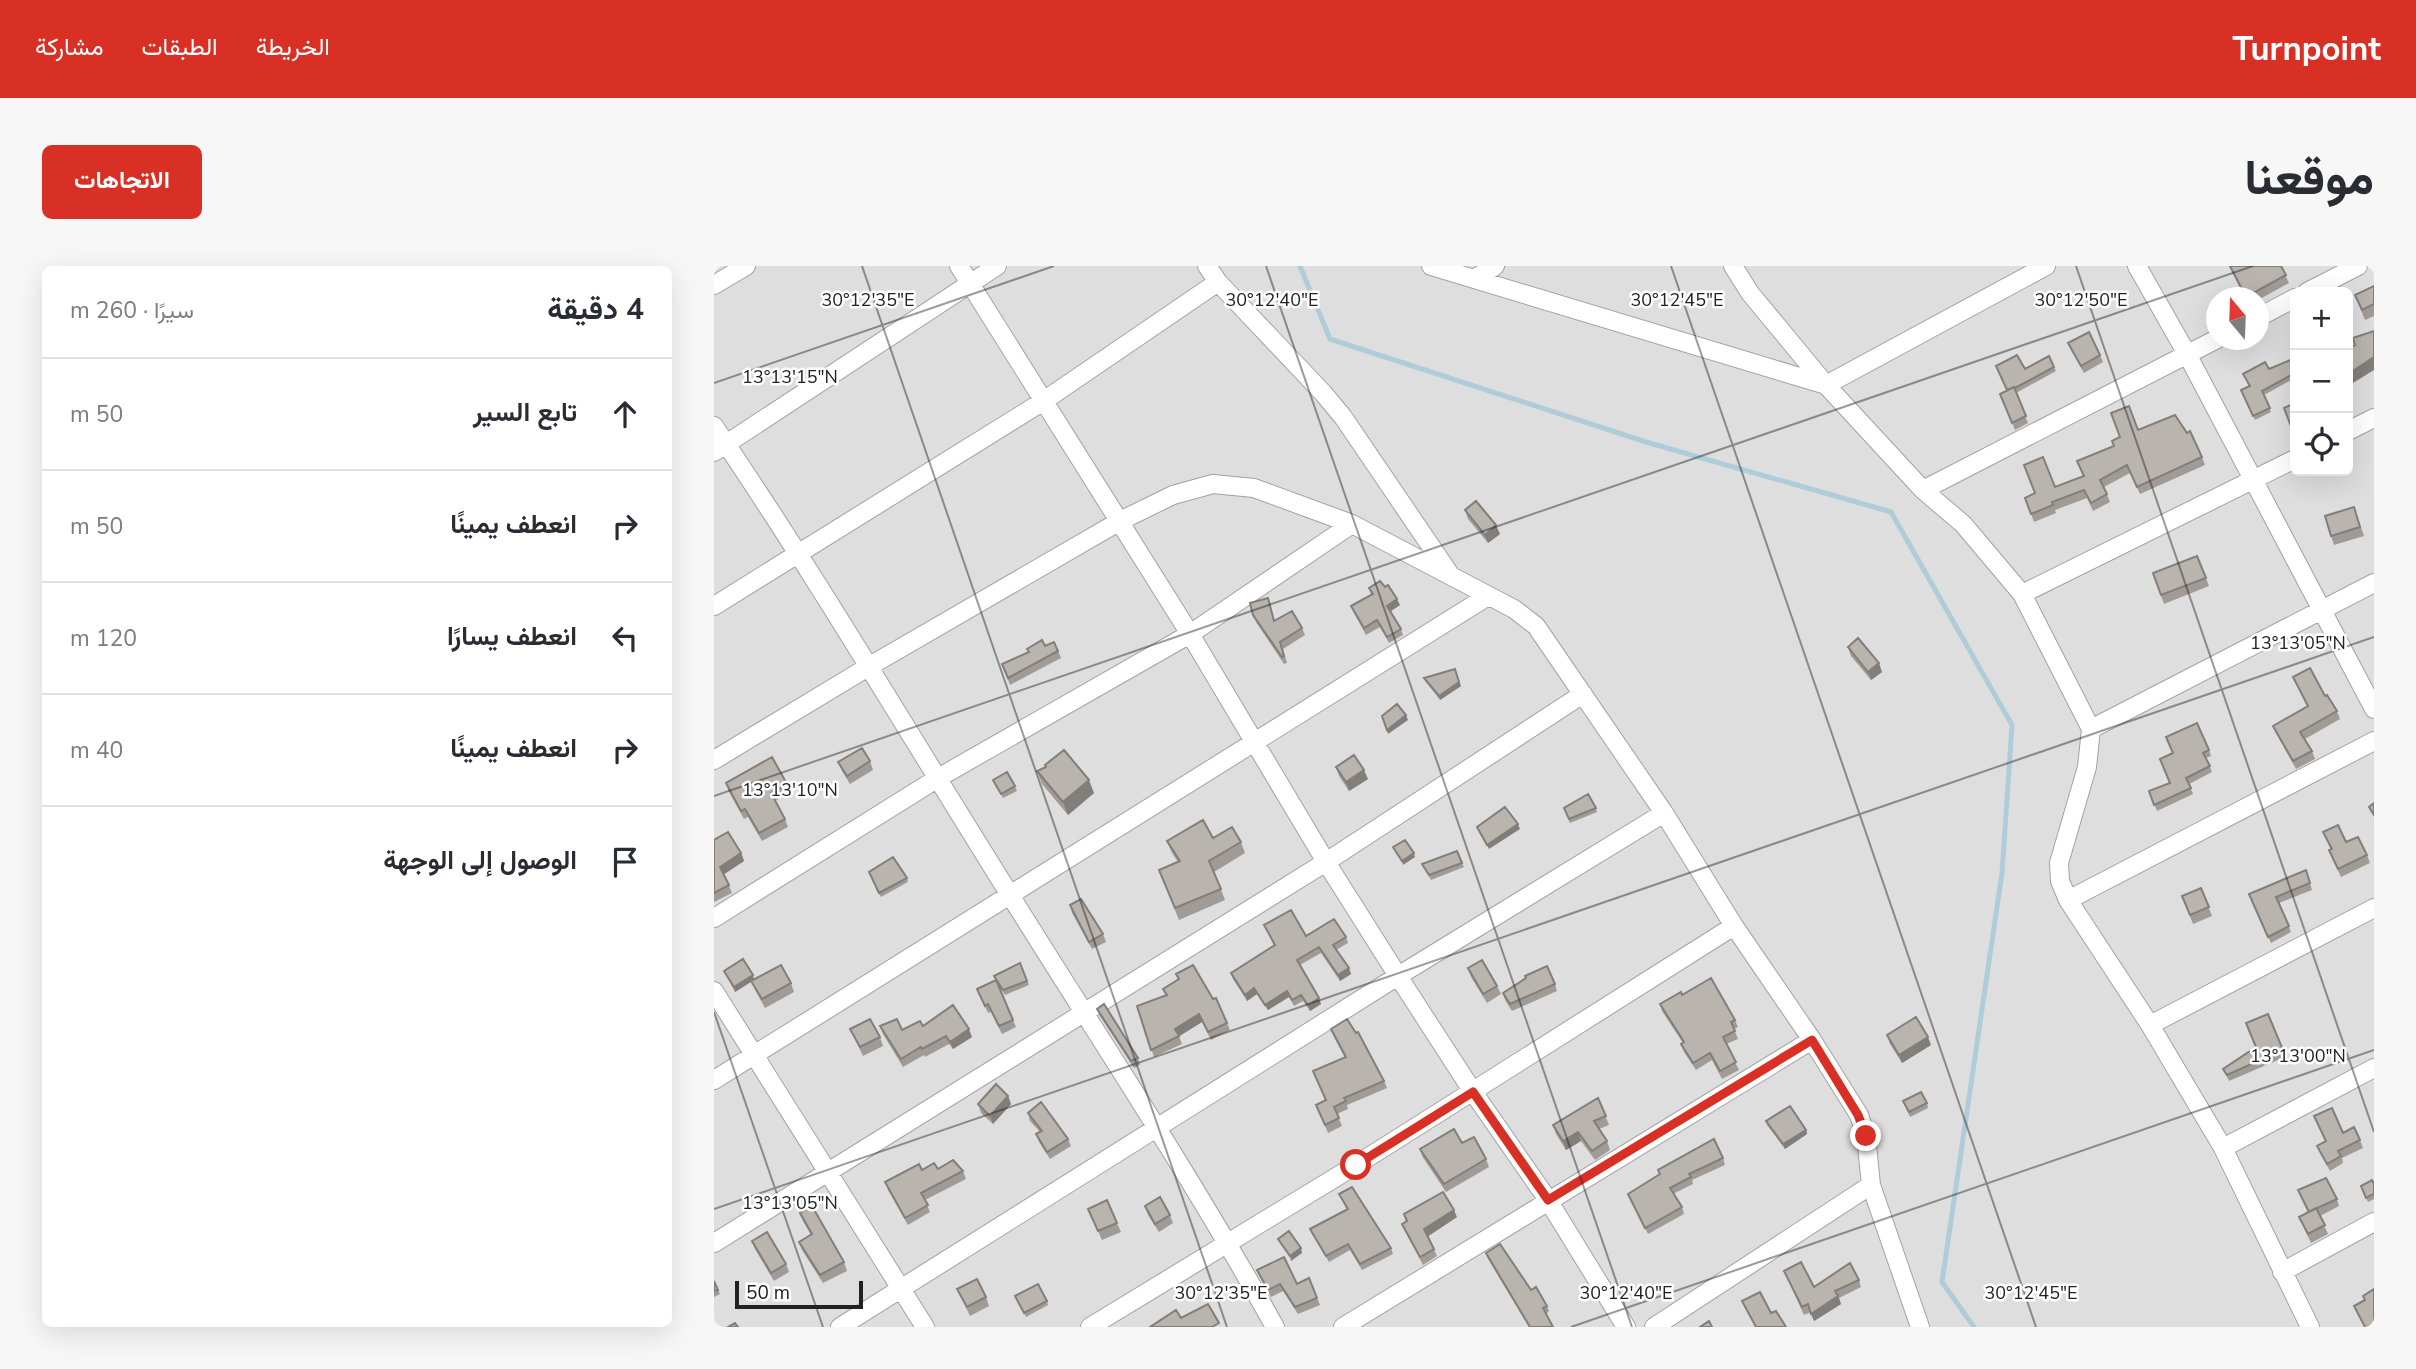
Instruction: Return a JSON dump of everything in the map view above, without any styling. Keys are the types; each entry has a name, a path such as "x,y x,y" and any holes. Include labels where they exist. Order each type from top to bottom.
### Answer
{"street":[{"path":"714,285 746,266"},
{"path":"958,266 1190,634 1326,862 1473,1092 1548,1200 1626,1327"},
{"path":"720,448 997,266"},
{"path":"1207,266 1218,282 1343,417 1451,576"},
{"path":"1431,266 1826,385 2046,266"},
{"path":"1474,278 1495,266"},
{"path":"2137,266 2255,480 2374,709"},
{"path":"2317,287 2358,266"},
{"path":"1736,267 1750,293 1826,385 1923,490 1964,524 2022,594 2091,729 2087,767 2059,863 2060,881 2068,900 2150,1025 2222,1148 2310,1327"},
{"path":"714,606 1042,402 1218,282"},
{"path":"2269,312 2290,301"},
{"path":"1923,490 2206,344"},
{"path":"2353,429 2374,418"},
{"path":"714,426 720,448 797,555 868,667 1227,1242 1275,1327"},
{"path":"2022,594 2290,462"},
{"path":"714,760 868,667 1120,522 1173,495 1213,484 1254,488 1352,524 1514,609 1536,626 1664,813 1734,926 1812,1040 1858,1115 1866,1136 1871,1185 1919,1327"},
{"path":"714,918 937,778 1190,634 1352,524"},
{"path":"2091,729 2374,583"},
{"path":"714,1080 1488,596"},
{"path":"714,1243 1326,862 1583,694"},
{"path":"2068,900 2374,741"},
{"path":"840,1327 1398,976 1664,813"},
{"path":"2150,1025 2374,908"},
{"path":"1090,1327 1356,1165 1734,926"},
{"path":"714,991 925,1327"},
{"path":"1343,1327 1812,1040"},
{"path":"2222,1148 2374,1068"},
{"path":"1654,1327 1871,1185"},
{"path":"2282,1272 2374,1222"}],"shaded area":[{"path":"714,266 2374,266 2374,1327 714,1327"}],"building":[{"path":"2230,266 2281,266 2286,275 2264,287 2241,287"},
{"path":"2374,286 2374,304 2362,310 2355,295"},
{"path":"2374,331 2374,357 2353,371 2355,345 2353,338"},
{"path":"2089,332 2100,355 2081,366 2068,343"},
{"path":"2017,355 2025,369 2049,356 2054,367 2007,390 1996,366"},
{"path":"2290,360 2290,376 2262,391 2270,408 2253,416 2241,390 2250,386 2243,374 2265,362 2269,369"},
{"path":"2014,387 2026,416 2012,423 2000,394"},
{"path":"2290,405 2290,424 2284,408"},
{"path":"2129,406 2138,430 2175,415 2187,433 2190,431 2202,457 2137,487 2127,465 2100,480 2107,494 2091,503 2084,490 2052,502 2053,505 2031,514 2025,498 2035,493 2024,465 2043,457 2055,487 2084,476 2077,461 2114,446 2112,441 2120,437 2111,413"},
{"path":"1476,501 1496,525 1485,535 1465,510"},
{"path":"2354,507 2360,527 2331,536 2325,516"},
{"path":"2197,556 2206,578 2161,595 2153,573"},
{"path":"1380,581 1385,587 1388,585 1397,599 1387,606 1401,629 1387,637 1377,620 1364,628 1351,606 1373,594 1369,588"},
{"path":"1268,598 1274,621 1292,611 1302,628 1280,642 1284,656 1282,657 1253,615 1250,603"},
{"path":"1858,638 1879,663 1868,672 1848,647"},
{"path":"1042,640 1045,646 1054,642 1058,651 1008,678 1002,664 1029,652 1027,649"},
{"path":"2310,668 2325,696 2327,695 2337,711 2300,732 2312,751 2293,761 2273,726 2308,706 2293,677"},
{"path":"1455,669 1459,682 1439,696 1424,678"},
{"path":"1397,704 1406,715 1387,730 1382,716"},
{"path":"2197,723 2209,750 2203,753 2210,766 2186,778 2191,788 2154,805 2149,791 2170,783 2160,759 2173,753 2166,737"},
{"path":"862,748 870,761 847,776 838,762"},
{"path":"1064,750 1089,780 1063,802 1037,771 1046,767 1045,765"},
{"path":"1354,755 1364,770 1346,782 1336,767"},
{"path":"772,757 787,784 771,793 785,819 759,833 745,809 741,811 726,783"},
{"path":"1007,772 1015,786 1001,794 993,780"},
{"path":"1588,794 1596,808 1569,819 1564,808"},
{"path":"1505,807 1518,824 1487,845 1477,827"},
{"path":"1203,820 1213,838 1232,827 1241,842 1209,861 1221,889 1175,908 1159,870 1180,861 1167,841"},
{"path":"2338,825 2346,842 2358,837 2367,855 2338,869 2323,832"},
{"path":"728,832 741,853 720,867 729,885 714,893 714,840"},
{"path":"1405,840 1414,853 1402,861 1393,847"},
{"path":"1457,851 1462,863 1429,875 1422,864"},
{"path":"893,857 907,878 879,893 869,872"},
{"path":"2306,870 2310,883 2276,897 2289,926 2268,937 2249,894"},
{"path":"2201,888 2209,907 2190,915 2182,896"},
{"path":"1081,899 1103,934 1089,942 1070,905"},
{"path":"1291,910 1306,936 1334,919 1346,937 1333,945 1349,968 1338,975 1319,947 1297,960 1319,998 1308,1005 1301,995 1292,1000 1287,991 1265,1005 1254,988 1245,995 1231,973 1275,945 1264,925"},
{"path":"743,959 753,975 734,987 724,971"},
{"path":"1482,960 1497,986 1483,994 1468,968"},
{"path":"1020,963 1027,981 1003,990 994,976"},
{"path":"781,965 791,983 762,999 751,981"},
{"path":"1193,965 1213,999 1216,998 1227,1023 1208,1032 1199,1014 1175,1029 1179,1036 1151,1050 1137,1006 1167,995 1163,989 1179,979 1176,974"},
{"path":"1547,966 1555,984 1510,1004 1503,993 1526,978 1525,976"},
{"path":"1711,978 1735,1020 1731,1022 1735,1031 1723,1037 1736,1062 1720,1071 1710,1053 1693,1063 1681,1044 1684,1042 1660,1004"},
{"path":"996,980 1013,1020 999,1026 977,989"},
{"path":"1104,1004 1138,1058 1131,1061 1097,1009"},
{"path":"953,1005 969,1029 950,1042 946,1036 901,1059 880,1026 897,1019 902,1030 920,1021 923,1026"},
{"path":"2268,1014 2283,1050 2227,1075 2223,1069 2256,1047 2246,1023"},
{"path":"1916,1017 1928,1037 1899,1055 1887,1035"},
{"path":"870,1019 880,1037 860,1047 850,1029"},
{"path":"1347,1019 1356,1033 1358,1032 1384,1081 1344,1098 1346,1101 1334,1107 1339,1118 1325,1125 1316,1105 1326,1100 1313,1071 1346,1057 1331,1029"},
{"path":"996,1084 1008,1096 990,1116 978,1104"},
{"path":"1921,1092 1927,1103 1909,1112 1903,1101"},
{"path":"1598,1098 1606,1116 1594,1121 1607,1141 1592,1151 1578,1132 1563,1141 1553,1125"},
{"path":"1041,1102 1068,1139 1047,1152 1036,1134 1042,1131 1028,1113"},
{"path":"1790,1106 1806,1130 1783,1144 1766,1121"},
{"path":"2332,1108 2343,1133 2354,1127 2360,1140 2338,1151 2341,1156 2327,1164 2317,1146 2326,1141 2314,1116"},
{"path":"1454,1129 1462,1143 1474,1137 1486,1159 1444,1184 1420,1149"},
{"path":"1714,1139 1723,1158 1689,1174 1691,1177 1670,1188 1682,1207 1645,1228 1628,1194 1660,1174 1658,1170"},
{"path":"953,1160 963,1171 921,1193 928,1205 905,1218 885,1182 919,1164 922,1170 934,1163 938,1169"},
{"path":"2326,1178 2337,1199 2309,1212 2298,1190"},
{"path":"2372,1180 2374,1194 2366,1198 2361,1186"},
{"path":"1352,1187 1391,1248 1360,1264 1348,1244 1326,1256 1310,1229 1348,1209 1339,1194"},
{"path":"1443,1192 1454,1210 1424,1229 1434,1249 1420,1257 1402,1224 1407,1221 1404,1214"},
{"path":"1160,1197 1170,1215 1155,1224 1145,1206"},
{"path":"1107,1200 1117,1223 1098,1231 1088,1209"},
{"path":"812,1206 844,1262 820,1275 799,1242 812,1234 800,1213"},
{"path":"2316,1208 2325,1225 2308,1234 2299,1217"},
{"path":"1289,1231 1301,1248 1290,1256 1278,1239"},
{"path":"767,1232 786,1264 771,1273 752,1241"},
{"path":"1500,1244 1531,1290 1536,1287 1547,1306 1543,1308 1553,1327 1530,1327 1486,1253"},
{"path":"1284,1257 1297,1284 1309,1278 1317,1298 1295,1307 1280,1284 1268,1290 1257,1270"},
{"path":"1801,1262 1814,1287 1850,1263 1859,1280 1835,1291 1838,1296 1811,1314 1808,1304 1802,1307 1784,1271"},
{"path":"977,1279 986,1297 967,1307 957,1289"},
{"path":"1038,1284 1047,1301 1024,1313 1015,1296"},
{"path":"2374,1289 2374,1326 2365,1327 2354,1306 2365,1300 2363,1296"},
{"path":"1760,1292 1771,1313 1776,1311 1786,1327 1756,1327 1742,1301"},
{"path":"1208,1304 1219,1323 1212,1327 1150,1327 1176,1310 1181,1318"},
{"path":"1709,1321 1712,1327 1700,1327"}],"waterway":[{"path":"1300,266 1330,339 1646,442 1891,512 2012,725 2002,873 1942,1282 1974,1327"}],"route":[{"path":"1356,1165 1473,1092 1548,1200 1812,1040 1858,1115 1866,1136"}]}
